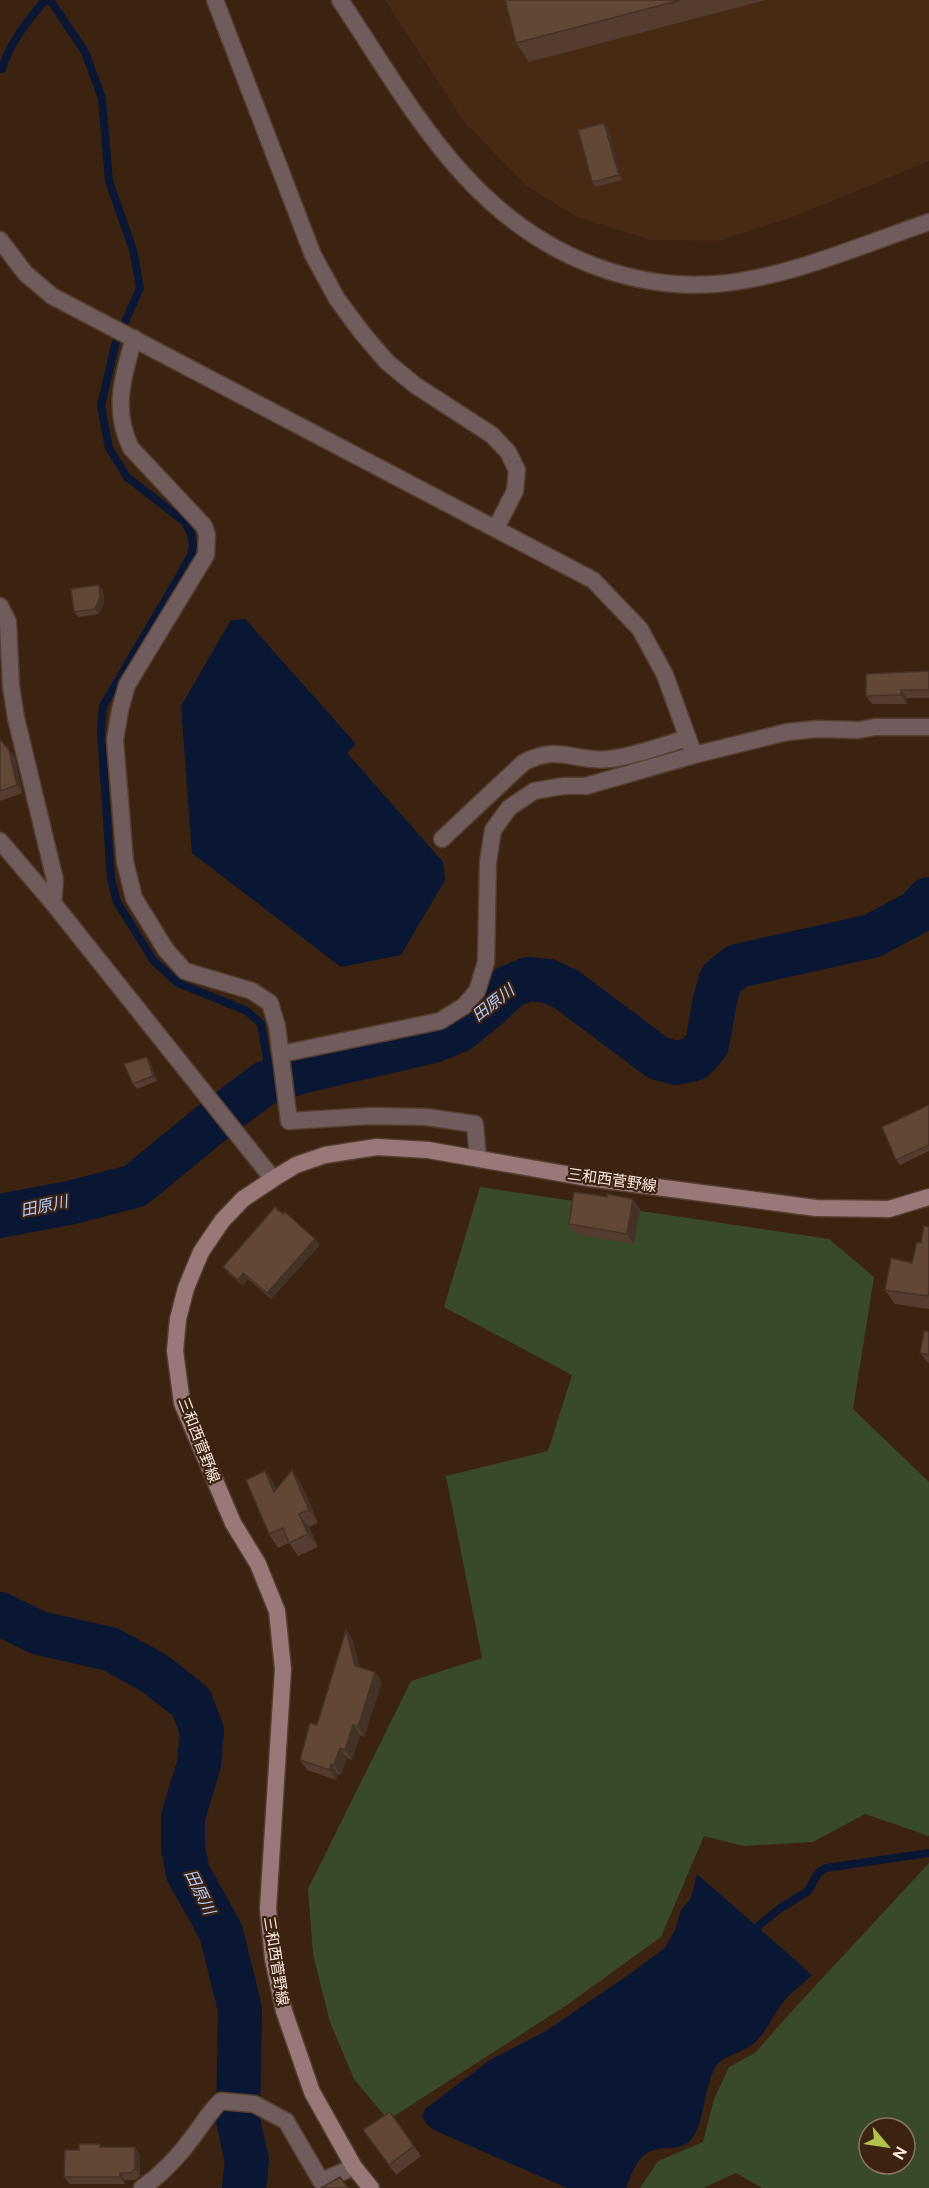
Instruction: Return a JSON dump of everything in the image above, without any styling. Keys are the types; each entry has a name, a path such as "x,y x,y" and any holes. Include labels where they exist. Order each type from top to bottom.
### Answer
{"main road":[{"name":"三和西菅野線","path":"371,2188 354,2167 312,2092 284,2011 273,1959 268,1909 284,1669 277,1611 258,1564 228,1513 182,1402 175,1351 178,1319 186,1288 201,1252 222,1221 243,1199 273,1179 297,1165 325,1155 377,1147 428,1150 588,1178 816,1208 890,1209 929,1197"}],"street":[{"path":"215,0 313,255 338,299 387,362 415,385 492,435 508,452 517,470 515,491 496,528"},
{"path":"340,0 434,141 457,169 509,219 540,241 572,258 637,280 676,284 715,284 754,278 793,268 929,222"},
{"path":"0,240 25,273 52,296 593,580 640,629 665,675 694,755"},
{"path":"124,333 120,394 123,432 130,448 204,526 208,546 206,555 127,685 120,710 115,740 125,862 134,898 166,950 185,971 252,991 270,1003 277,1026 289,1121 381,1116 426,1117 475,1124 478,1158"},
{"path":"0,606 8,622 11,686 16,718 55,880 53,903"},
{"path":"281,1057 440,1021 464,1006 477,991 486,963 488,862 493,830 509,808 534,791 563,786 585,786 787,732 817,729 929,727"},
{"path":"442,839 523,763 538,755 557,753 596,760 613,759 688,738"},
{"path":"0,841 53,903 273,1179"},
{"path":"142,2188 159,2176 194,2135 210,2111 221,2101 254,2104 286,2121 321,2181 354,2167"}],"shaded area":[{"path":"385,0 929,0 929,161 796,216 718,241 651,240 577,217 528,187 464,122"}],"green space":[{"path":"480,1187 829,1239 874,1277 853,1409 929,1482 929,1836 865,1814 813,1842 743,1846 704,1836 661,1937 567,2005 388,2120 354,2079 330,2022 313,1954 308,1889 411,1681 482,1658 446,1476 548,1451 572,1375 444,1307"},
{"path":"929,1863 929,2188 762,2188 736,2173 703,2188 640,2188 658,2161 703,2142 714,2099 729,2067 755,2053"}],"water":[{"path":"245,619 356,744 347,753 443,862 445,880 401,955 341,967 192,853 181,706 231,620"},
{"path":"697,1874 812,1975 785,2000 763,2034 753,2044 718,2063 708,2086 700,2122 689,2142 679,2147 657,2149 646,2154 635,2167 626,2188 567,2188 434,2130 426,2123 422,2117 425,2109 490,2060 546,2031 665,1948 675,1930 681,1910 691,1898"}],"building":[{"path":"505,0 681,0 516,43"},
{"path":"604,123 619,175 592,182 578,130"},
{"path":"99,585 100,597 95,609 74,612 71,589"},
{"path":"929,671 929,690 901,690 901,695 866,696 866,674"},
{"path":"0,739 9,750 17,785 0,791"},
{"path":"147,1057 153,1076 133,1084 124,1064"},
{"path":"929,1105 929,1145 896,1160 882,1127"},
{"path":"574,1192 607,1197 607,1194 633,1199 627,1234 569,1224"},
{"path":"275,1207 283,1214 285,1212 315,1239 267,1293 243,1273 238,1280 223,1267"},
{"path":"924,1226 929,1227 928,1296 885,1290 891,1258 912,1263 917,1242 921,1243"},
{"path":"924,1331 929,1332 929,1355 920,1353"},
{"path":"292,1470 309,1510 299,1514 308,1534 289,1543 283,1528 269,1534 246,1480 265,1471 274,1492"},
{"path":"346,1630 355,1666 375,1672 358,1727 353,1725 345,1750 340,1748 330,1770 300,1760 310,1723 317,1725"},
{"path":"390,2112 414,2146 389,2165 363,2130"},
{"path":"79,2144 100,2144 100,2147 135,2147 135,2169 130,2173 120,2173 120,2177 64,2177 65,2150 79,2150"},
{"path":"340,2177 348,2188 321,2188"}],"waterway":[{"path":"0,69 20,33 45,0"},
{"path":"50,0 85,52 102,98 109,181 133,250 140,288 115,345 101,406 109,448 127,477 185,522 193,545 191,555 180,575 103,706 101,732 111,879 117,902 153,960 178,983 247,1011 261,1024 271,1082"},
{"name":"田原川","path":"0,1216 69,1203 135,1186 265,1083 304,1071 433,1041 458,1031 509,987 528,979 548,981 566,989 658,1058 676,1063 694,1059 707,1045 721,979 737,966 872,936 917,912 929,899"},
{"name":"田原川","path":"0,1614 39,1633 110,1649 154,1673 191,1702 202,1731 199,1764 183,1817 183,1848 188,1873 221,1932 240,2009 238,2120 247,2161 244,2188"},
{"path":"750,1933 779,1909 808,1891 818,1873 826,1868 929,1853"}]}
